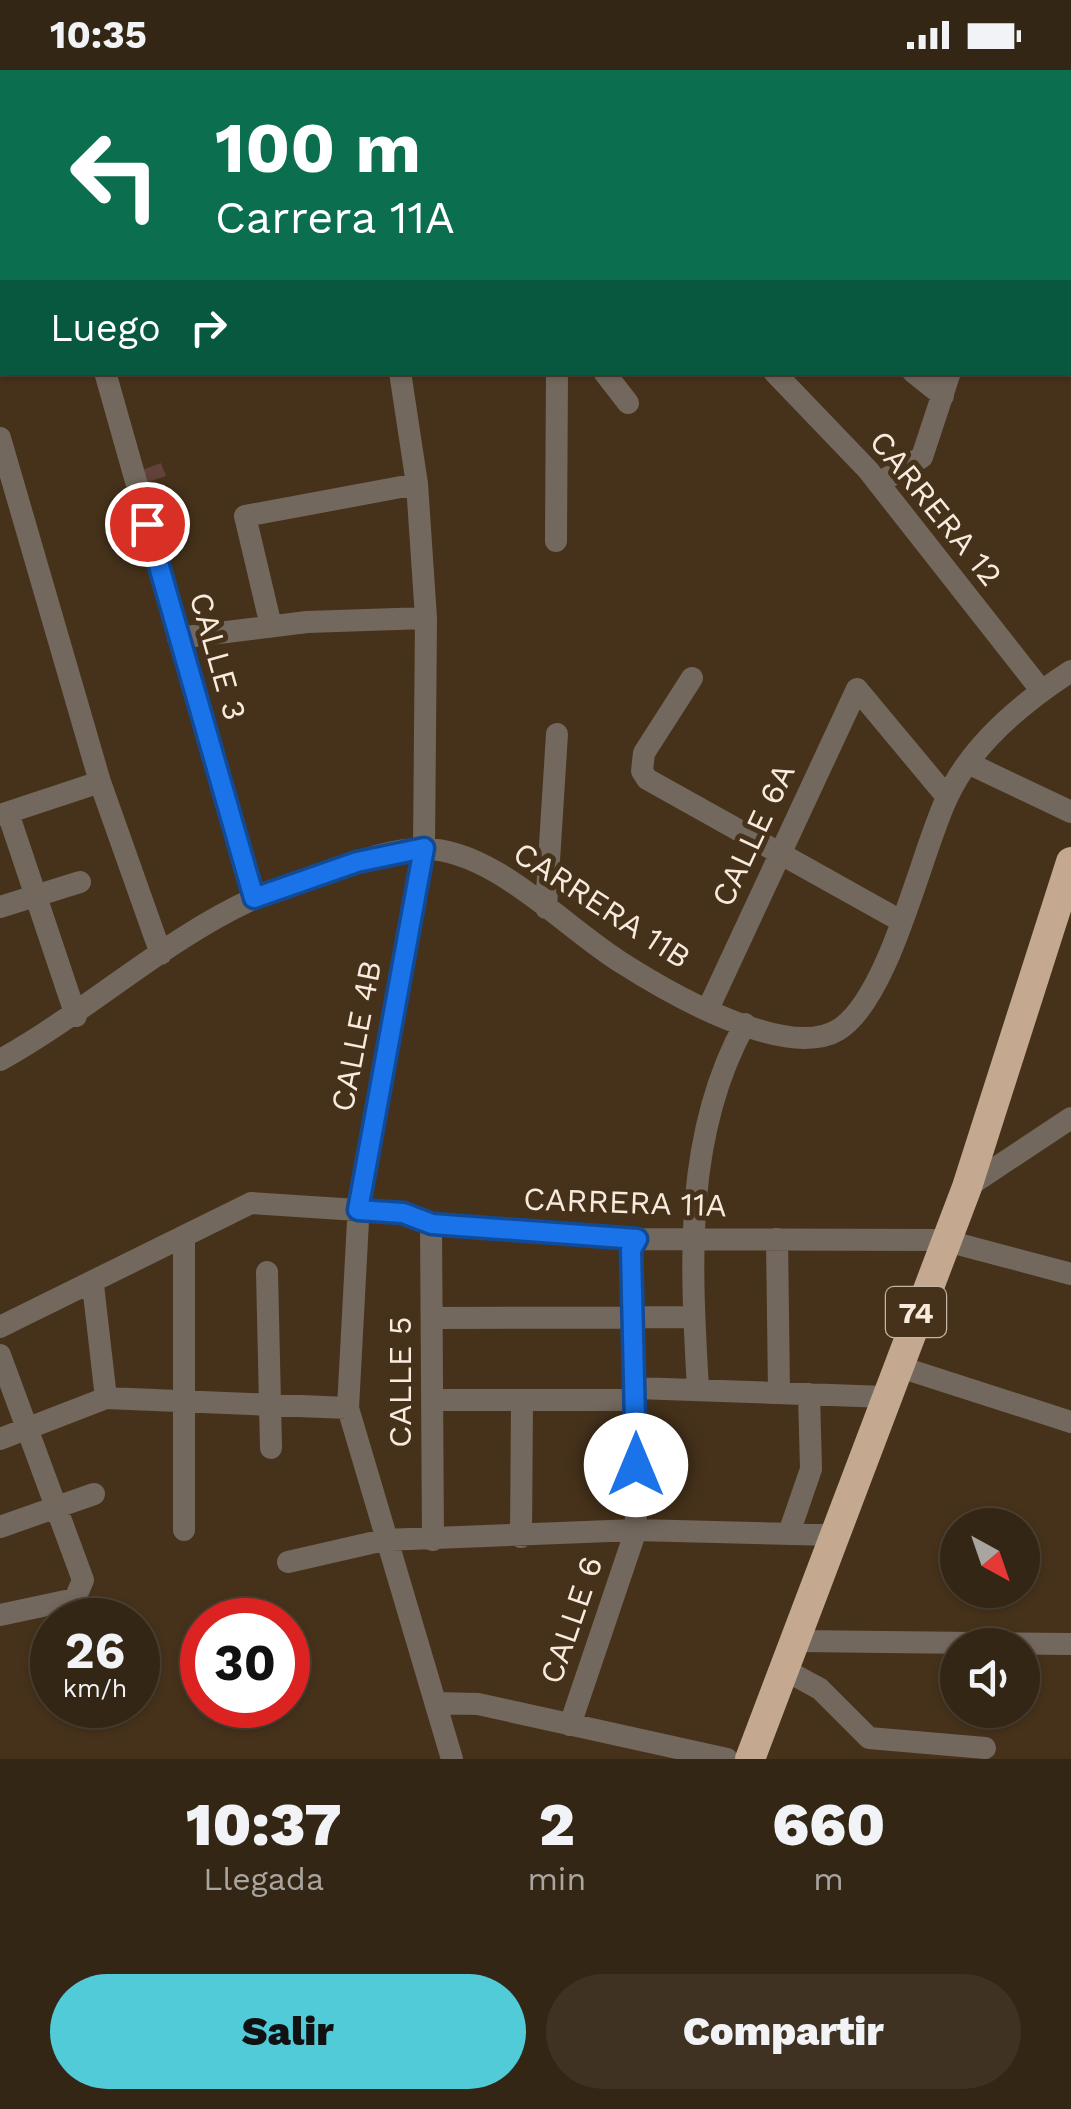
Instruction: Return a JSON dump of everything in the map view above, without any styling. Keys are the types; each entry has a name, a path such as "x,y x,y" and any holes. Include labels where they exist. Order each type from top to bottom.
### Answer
{"highway":[{"name":"74","path":"750,1759 798,1641 943,1240 967,1187 1071,862"}],"street":[{"name":"CALLE 3","path":"106,375 254,898"},
{"name":"CALLE 4B","path":"400,375 417,484 426,618 424,848 358,1210 348,1408 452,1759"},
{"path":"556,541 558,375"},
{"path":"606,375 628,403"},
{"name":"CARRERA 12","path":"777,375 878,483 1041,690"},
{"path":"917,375 943,396"},
{"path":"878,483 922,457 949,375"},
{"path":"0,438 100,782 161,954"},
{"path":"272,626 245,516 417,484"},
{"path":"178,638 272,626 426,618"},
{"name":"CARRERA 11B","path":"1,1056 76,1016 161,954 254,898 357,862 424,848 470,859 622,964 708,1009 789,1040 816,1039 840,1029 860,1009 878,977 947,797 1000,727 1041,690 1071,671"},
{"path":"692,678 644,753 642,772 647,778 782,851 900,922"},
{"name":"CALLE 6A","path":"708,1009 857,689 947,797"},
{"path":"546,908 557,734"},
{"path":"970,764 1071,812"},
{"path":"76,1016 4,814 100,782"},
{"path":"0,906 80,882"},
{"path":"698,1389 695,1180 706,1116 727,1055 745,1024"},
{"path":"967,1187 1070,1120"},
{"name":"CARRERA 11A","path":"0,1327 93,1285 251,1204 403,1213 432,1224 637,1239 943,1240 1071,1274"},
{"name":"CALLE 5","path":"432,1224 433,1540"},
{"path":"184,1239 184,1530"},
{"name":"CALLE 6","path":"570,1725 636,1530 631,1250 637,1239"},
{"path":"777,1239 778,1392"},
{"path":"268,1272 272,1448"},
{"path":"93,1285 106,1398"},
{"path":"432,1318 694,1316"},
{"path":"0,1355 83,1580 81,1591 65,1602 0,1615"},
{"path":"896,1366 1071,1422"},
{"path":"432,1400 522,1400 698,1389 886,1397"},
{"path":"789,1533 811,1469 810,1394"},
{"path":"0,1439 106,1398 348,1408"},
{"path":"522,1400 522,1537"},
{"path":"0,1527 94,1494"},
{"path":"288,1562 384,1540 636,1530 834,1535"},
{"path":"798,1641 1071,1644"},
{"path":"787,1670 820,1689 869,1738 985,1748"},
{"path":"436,1703 478,1704 727,1759"}],"building":[{"path":"161,463 166,476 143,484 139,471"}],"route":[{"path":"147,524 254,898 357,862 424,848 365,1154 358,1210 403,1213 432,1224 637,1239 631,1250 636,1465"}]}
